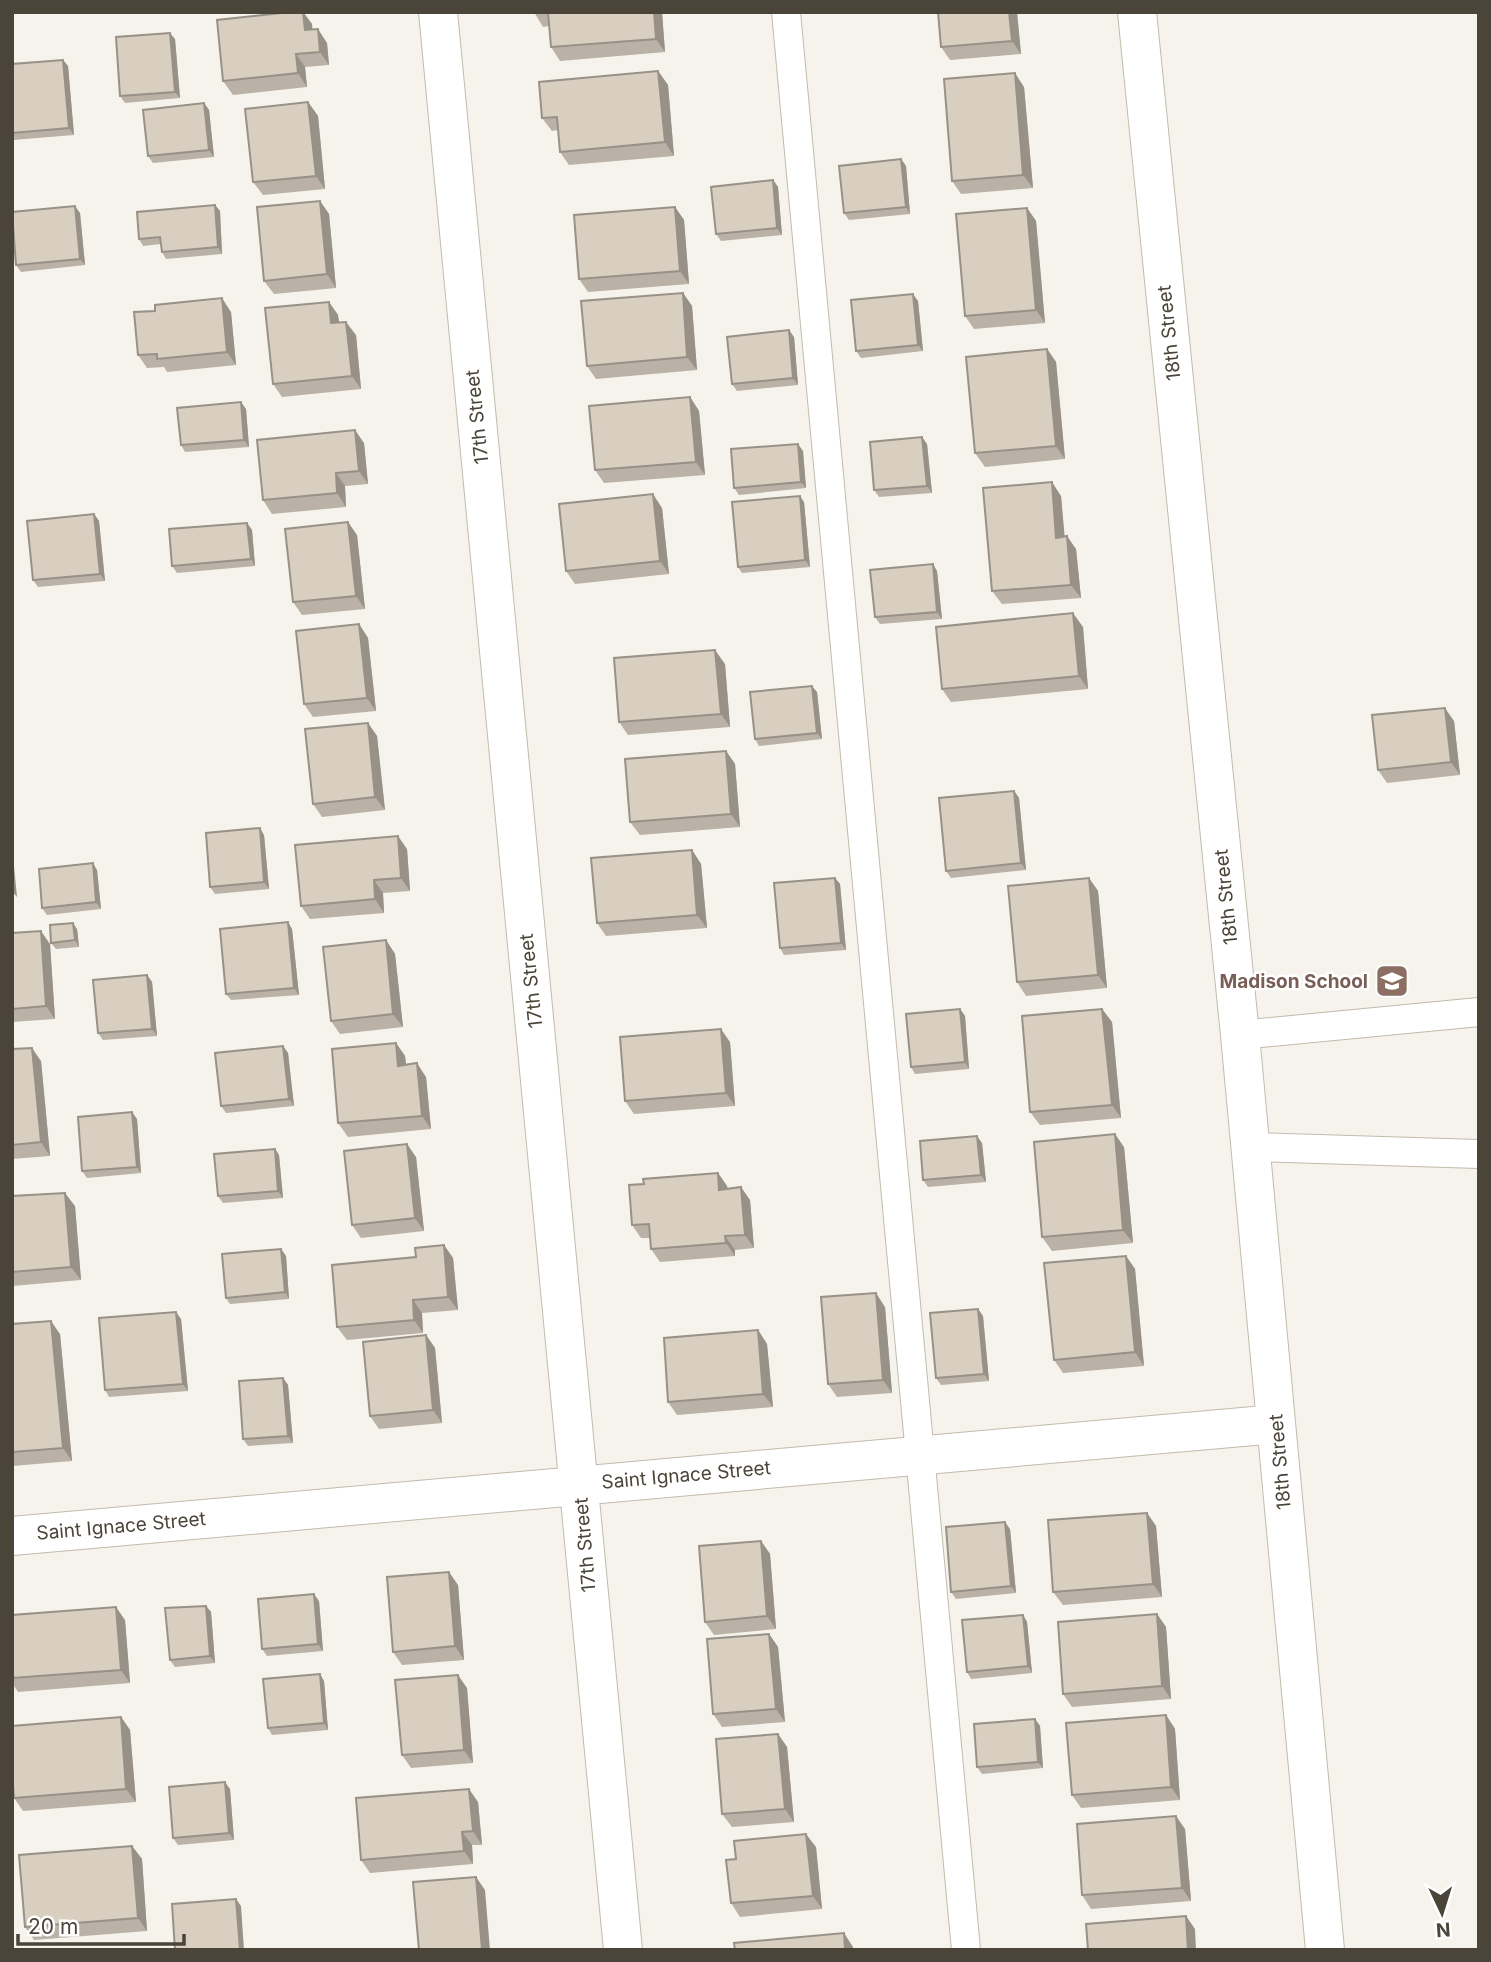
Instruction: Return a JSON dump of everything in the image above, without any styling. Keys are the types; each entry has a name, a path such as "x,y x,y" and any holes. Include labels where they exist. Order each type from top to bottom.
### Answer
{"street":[{"name":"17th Street","path":"438,12 623,1950"},
{"name":"18th Street","path":"1137,12 1251,1147 1325,1950"},
{"name":"Saint Ignace Street","path":"12,1536 1276,1424"}],"lane":[{"path":"786,12 966,1950"},
{"path":"1240,1035 1479,1012"},
{"path":"1251,1147 1479,1154"}],"building":[{"path":"303,12 305,30 318,29 320,52 296,54 298,73 223,81 217,20"},
{"path":"548,12 654,12 656,39 551,47"},
{"path":"938,12 1009,12 1012,41 941,47"},
{"path":"170,33 175,92 120,96 116,37"},
{"path":"63,60 69,128 12,133 12,64"},
{"path":"658,71 665,142 560,152 557,117 542,118 539,82"},
{"path":"1015,73 1023,175 952,181 944,79"},
{"path":"308,102 316,176 253,182 245,109"},
{"path":"204,103 209,150 148,156 143,110"},
{"path":"901,159 906,207 844,213 839,166"},
{"path":"773,180 777,228 716,234 711,187"},
{"path":"320,201 327,274 264,281 257,207"},
{"path":"215,205 218,247 162,252 160,237 139,239 137,212"},
{"path":"75,206 80,259 16,265 12,212"},
{"path":"675,207 680,271 579,279 574,215"},
{"path":"1027,208 1036,310 965,316 956,214"},
{"path":"683,293 687,357 587,366 581,301"},
{"path":"913,294 918,345 856,351 851,300"},
{"path":"222,298 227,352 157,359 157,354 138,355 134,312 155,311 155,305"},
{"path":"329,302 331,323 346,322 352,376 273,384 265,308"},
{"path":"789,330 793,378 732,384 727,337"},
{"path":"1047,349 1056,446 975,453 966,357"},
{"path":"690,397 696,462 595,470 589,406"},
{"path":"241,402 244,440 181,445 177,408"},
{"path":"355,430 359,471 336,473 337,493 263,500 257,440"},
{"path":"922,437 927,486 874,490 870,442"},
{"path":"798,444 801,482 734,488 731,449"},
{"path":"1052,482 1056,538 1067,536 1071,585 992,591 983,488"},
{"path":"653,494 660,561 566,571 559,504"},
{"path":"800,496 805,560 738,567 732,502"},
{"path":"94,514 100,574 33,580 27,521"},
{"path":"348,522 356,596 293,602 285,529"},
{"path":"247,523 251,559 172,566 169,529"},
{"path":"933,564 937,612 875,617 870,570"},
{"path":"1073,613 1079,676 942,689 936,627"},
{"path":"359,624 367,698 304,704 296,631"},
{"path":"715,650 721,714 619,722 614,658"},
{"path":"812,686 817,733 755,739 750,692"},
{"path":"1445,708 1451,762 1378,770 1372,715"},
{"path":"368,723 375,797 313,804 305,729"},
{"path":"726,751 731,814 630,822 625,759"},
{"path":"1014,791 1021,863 946,871 939,798"},
{"path":"260,828 264,882 210,887 206,833"},
{"path":"398,836 401,878 374,880 375,899 301,906 295,845"},
{"path":"692,850 697,915 597,923 591,858"},
{"path":"93,863 96,902 42,908 39,869"},
{"path":"835,878 841,943 780,948 774,883"},
{"path":"1089,878 1098,975 1017,982 1008,886"},
{"path":"288,922 294,988 226,994 220,929"},
{"path":"73,923 75,940 51,943 50,925"},
{"path":"41,931 46,1006 12,1009 12,933"},
{"path":"386,940 393,1014 331,1021 323,947"},
{"path":"147,975 152,1029 98,1033 93,980"},
{"path":"960,1009 965,1062 911,1067 906,1014"},
{"path":"1102,1009 1112,1105 1030,1112 1022,1016"},
{"path":"721,1029 726,1093 625,1101 620,1037"},
{"path":"396,1043 398,1066 417,1063 422,1116 338,1123 332,1049"},
{"path":"283,1046 289,1099 221,1106 215,1053"},
{"path":"32,1048 41,1142 12,1145 12,1049"},
{"path":"132,1112 137,1167 82,1171 78,1117"},
{"path":"1115,1134 1123,1230 1042,1237 1034,1142"},
{"path":"977,1136 981,1175 923,1180 920,1141"},
{"path":"407,1144 415,1218 352,1225 344,1151"},
{"path":"275,1149 278,1191 218,1196 214,1154"},
{"path":"718,1173 719,1190 741,1187 745,1235 725,1236 726,1243 651,1249 649,1224 632,1225 629,1185 644,1184 643,1179"},
{"path":"65,1193 71,1267 12,1272 12,1196"},
{"path":"444,1245 448,1297 413,1300 414,1320 337,1327 332,1265 416,1257 415,1248"},
{"path":"281,1249 285,1292 226,1298 222,1254"},
{"path":"1126,1256 1135,1352 1054,1360 1044,1263"},
{"path":"876,1293 883,1380 828,1384 821,1297"},
{"path":"978,1309 984,1374 936,1378 930,1313"},
{"path":"176,1312 183,1384 105,1390 99,1318"},
{"path":"51,1321 63,1448 12,1452 12,1324"},
{"path":"758,1330 763,1394 668,1402 664,1338"},
{"path":"426,1335 433,1410 370,1416 363,1342"},
{"path":"283,1378 288,1436 243,1439 239,1381"},
{"path":"1147,1513 1153,1584 1053,1592 1048,1520"},
{"path":"1005,1522 1011,1586 951,1592 946,1527"},
{"path":"761,1541 767,1616 705,1622 699,1546"},
{"path":"449,1572 455,1646 393,1652 387,1577"},
{"path":"314,1594 318,1644 262,1649 258,1599"},
{"path":"206,1606 210,1656 170,1660 165,1608"},
{"path":"116,1607 121,1670 12,1678 12,1615"},
{"path":"1157,1614 1162,1686 1063,1694 1058,1622"},
{"path":"1023,1615 1028,1666 967,1672 962,1620"},
{"path":"769,1634 776,1709 713,1714 707,1639"},
{"path":"320,1674 324,1723 268,1728 263,1679"},
{"path":"458,1675 464,1750 402,1755 395,1680"},
{"path":"1166,1715 1171,1787 1072,1795 1066,1723"},
{"path":"121,1717 126,1789 14,1798 12,1726"},
{"path":"1035,1719 1038,1762 977,1767 974,1724"},
{"path":"778,1734 785,1809 722,1814 716,1739"},
{"path":"225,1782 229,1833 173,1838 169,1787"},
{"path":"469,1789 473,1831 462,1832 464,1851 361,1860 356,1798"},
{"path":"1176,1816 1182,1888 1082,1895 1077,1824"},
{"path":"806,1834 813,1896 731,1903 726,1860 736,1859 734,1841"},
{"path":"132,1846 138,1918 25,1927 19,1855"},
{"path":"476,1877 482,1950 419,1950 413,1882"},
{"path":"236,1899 240,1950 175,1950 172,1904"},
{"path":"1186,1916 1188,1950 1088,1950 1086,1924"},
{"path":"844,1933 845,1950 735,1950 734,1943"}],"place":[{"name":"Madison School","path":"1392,981"}]}
